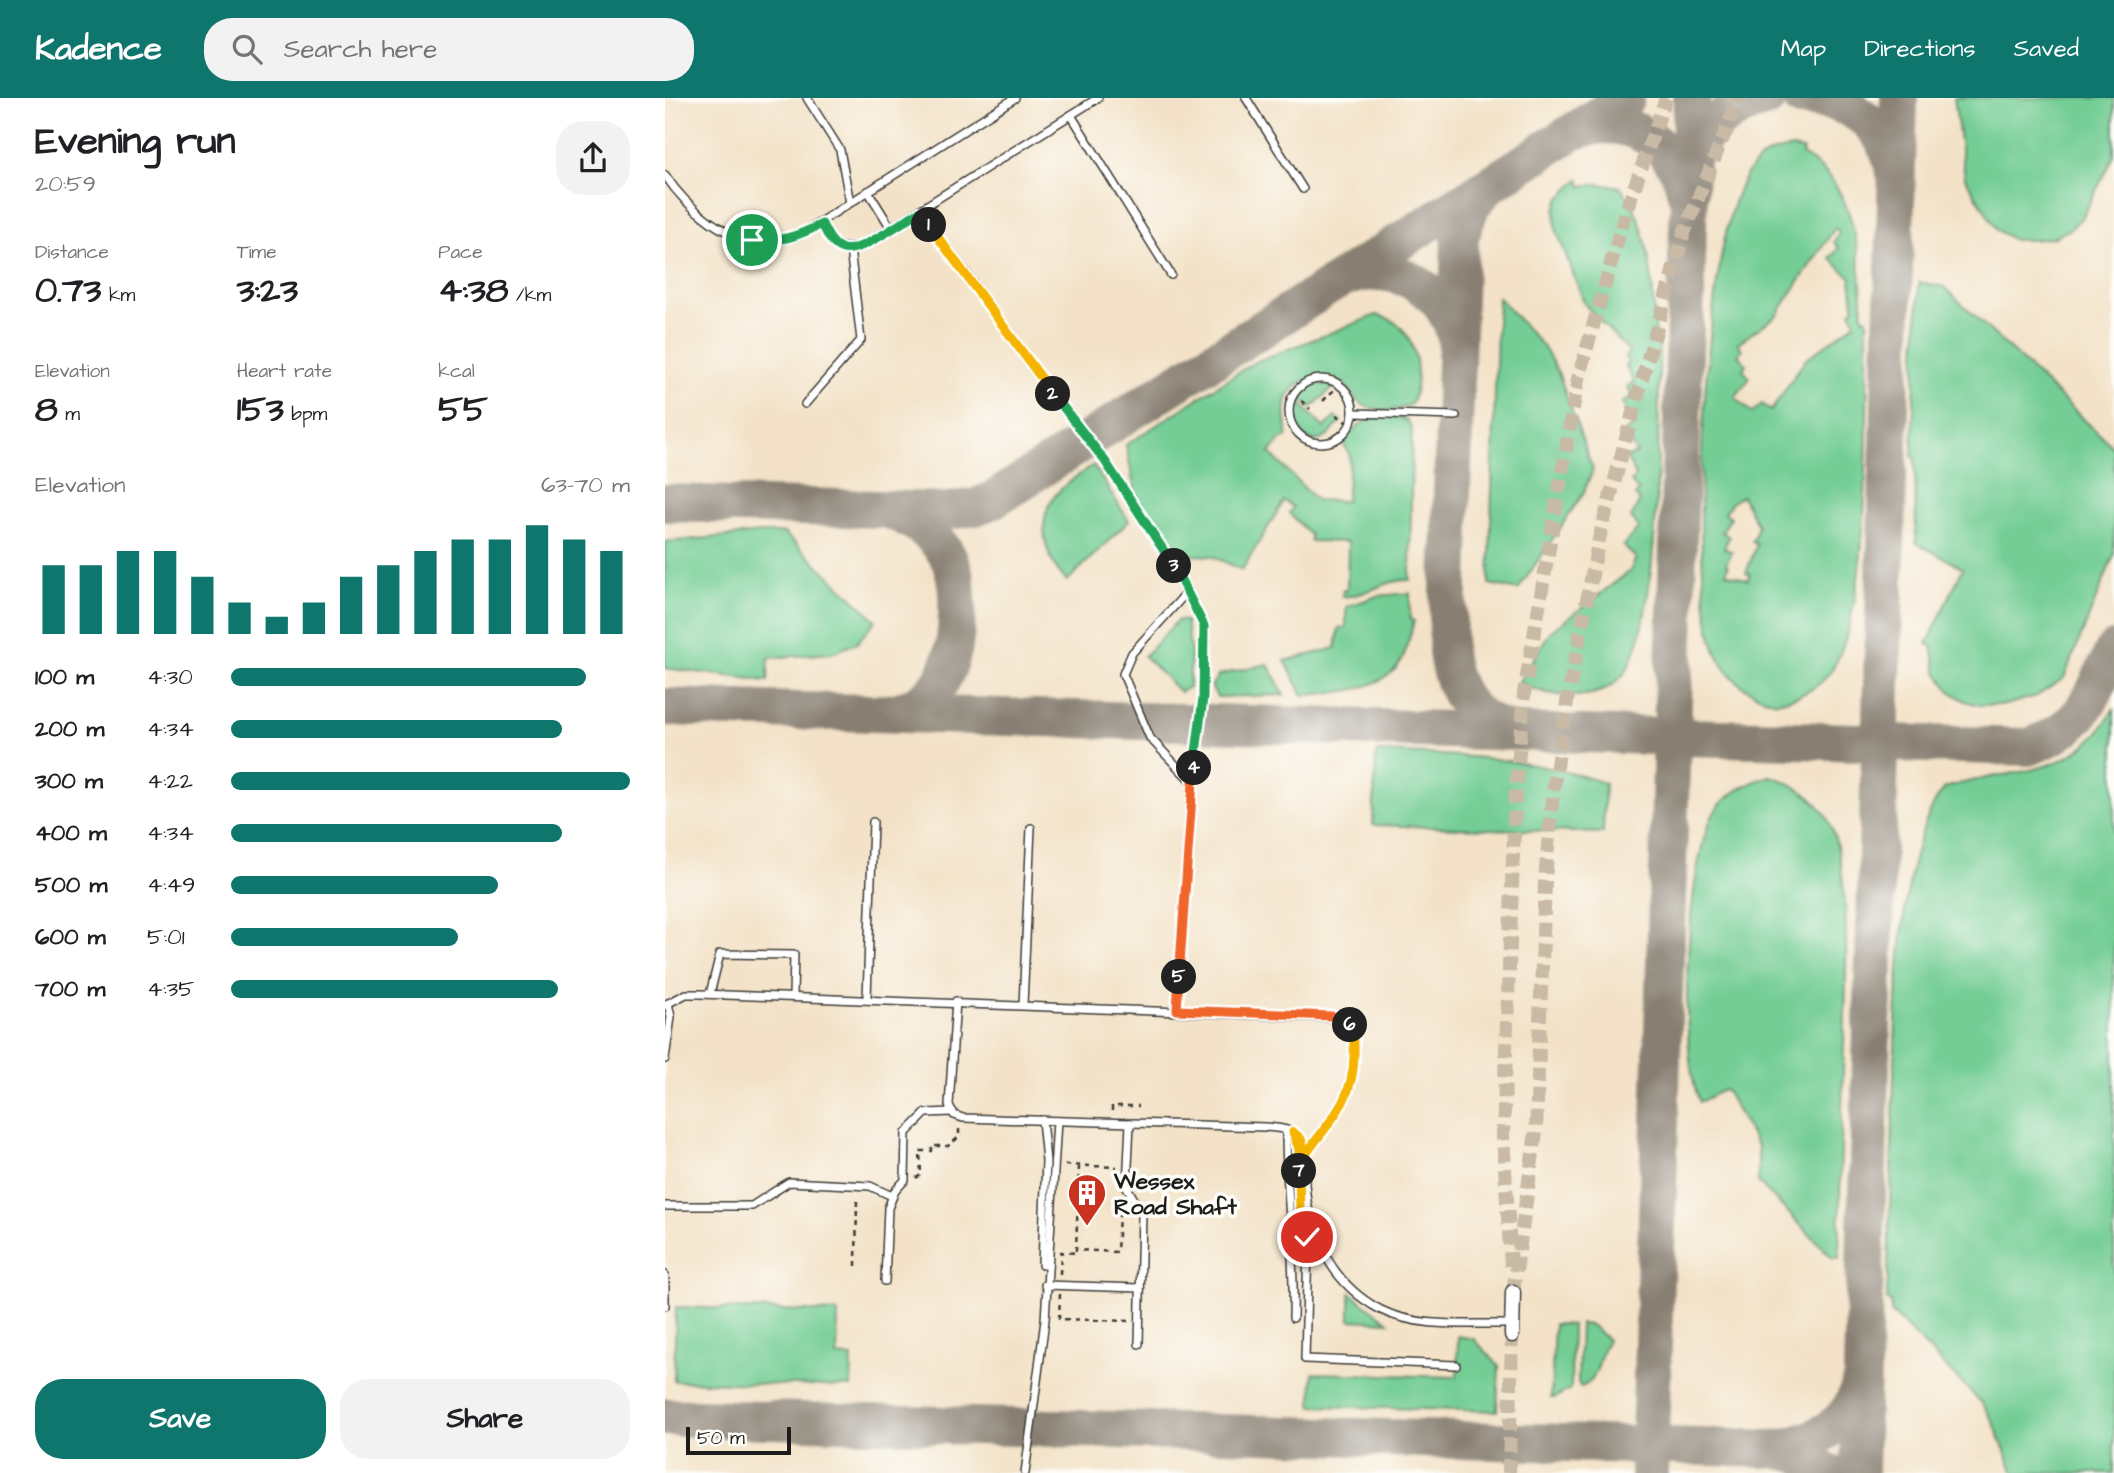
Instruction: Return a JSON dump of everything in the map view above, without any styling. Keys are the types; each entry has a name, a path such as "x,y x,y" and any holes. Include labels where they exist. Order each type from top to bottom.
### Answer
{"street":[{"path":"1513,1292 1513,1330"}],"lane":[{"path":"807,98 840,150 850,202"},
{"path":"994,98 1000,107"},
{"path":"665,175 680,197 714,222 741,236 770,242 798,236 822,224 850,202 1015,98"},
{"path":"822,224 836,246 850,249 862,246 1098,98"},
{"path":"1246,98 1303,189"},
{"path":"1071,115 1171,275"},
{"path":"868,191 891,228"},
{"path":"919,212 967,274 1031,366 1105,461 1188,591 1204,626 1203,698 1192,782 1177,1010"},
{"path":"805,404 862,340 850,249"},
{"path":"1319,379 1340,384 1350,397 1354,413 1349,424 1331,441 1309,442 1297,433 1290,422 1289,411 1293,394 1301,385 1319,379"},
{"path":"1354,413 1455,416"},
{"path":"1188,591 1132,653 1123,674 1150,738 1192,782"},
{"path":"867,998 873,822"},
{"path":"1023,1005 1031,828"},
{"path":"711,994 719,954 794,955 793,996"},
{"path":"665,1059 671,1017 666,1004 686,994 956,1001 1331,1016 1348,1022 1354,1038 1351,1090 1337,1114 1306,1154"},
{"path":"956,1001 949,1105 953,1112 963,1118 1289,1131 1301,1139 1306,1154 1305,1183 1310,1216 1320,1248 1333,1270 1355,1294 1383,1311 1416,1319 1513,1330"},
{"path":"885,1281 887,1217 892,1196 905,1180 908,1130 926,1113 953,1112"},
{"path":"1041,1308 1046,1161 1042,1120"},
{"path":"1025,1473 1045,1320 1056,1121"},
{"path":"1130,1123 1127,1187 1142,1214 1136,1288 1139,1344"},
{"path":"1289,1131 1286,1190 1295,1257 1293,1318"},
{"path":"1289,1131 1299,1149 1299,1196 1308,1245 1305,1359 1455,1365"},
{"path":"665,1206 752,1206 789,1182 870,1186 892,1196"},
{"path":"665,1275 665,1306"},
{"path":"1045,1285 1136,1288"}],"path":[{"path":"1323,401 1340,384"},
{"path":"1293,394 1310,409"},
{"path":"1336,415 1349,424"},
{"path":"959,1124 959,1129"},
{"path":"932,1151 936,1155"},
{"path":"1055,1165 1121,1167 1121,1176"},
{"path":"1076,1250 1079,1166"},
{"path":"1120,1189 1117,1252 1061,1252 1059,1319 1131,1321 1136,1288"}],"green space":[{"path":"1954,98 2114,98 2114,156 2083,216 2071,229 2052,238 2033,240 2014,240 1997,230 1965,178"},
{"path":"1784,149 1803,150 1802,155 1821,168 1835,185 1853,226 1863,318 1867,319 1867,449 1861,553 1845,641 1826,678 1800,695 1777,702 1757,695 1741,685 1727,671 1717,654 1707,616 1702,560 1701,491 1710,342 1718,273 1730,218 1743,181 1752,167 1763,157","holes":["1835,228 1839,232 1834,242 1839,248 1830,258 1851,278 1854,307 1850,312 1854,324 1805,360 1771,411 1762,404 1752,413 1735,397 1750,378 1743,370 1746,364 1738,355 1742,350 1738,343 1776,316","1742,496 1758,526 1752,542 1757,544 1746,573 1750,574 1748,580 1726,573 1726,564 1732,552 1724,548 1729,537 1722,532 1731,517 1725,513 1732,502"]},
{"path":"1579,179 1581,186 1597,184 1620,187 1639,221 1649,260 1656,340 1659,340 1659,414 1651,568 1645,614 1635,652 1622,676 1611,685 1599,692 1572,696 1544,692 1518,683 1550,632 1630,571 1636,558 1623,546 1639,527 1631,518 1640,501 1635,496 1639,491 1631,482 1636,475 1626,458 1637,453 1624,432 1635,425 1622,403 1632,396 1627,387 1634,381 1625,366 1628,362 1625,357 1629,351 1585,305 1556,229 1555,209 1560,198"},
{"path":"1919,282 1944,287 2114,448 2114,555 2064,678 2037,696 2005,705 1979,705 1965,701 1950,691 1937,672 1932,646 1927,644 1963,568 1916,543 1915,458 1912,456"},
{"path":"1498,297 1543,346 1558,372 1593,470 1583,494 1518,590 1489,584"},
{"path":"1376,315 1389,319 1400,327 1413,348 1417,375 1412,403 1394,410 1372,408 1360,403 1345,385 1335,379 1310,379 1296,386 1291,392 1285,410 1287,438 1281,439 1270,453 1316,500 1346,501 1350,456 1343,443 1349,435 1371,419 1387,416 1407,420 1412,429 1410,580 1393,582 1360,594 1342,597 1343,590 1347,590 1348,542 1310,541 1310,535 1289,513 1293,507 1284,501 1242,570 1212,556 1190,555 1177,550 1159,535 1135,492 1126,445 1253,363"},
{"path":"1317,383 1335,386 1311,408 1297,395"},
{"path":"1296,399 1324,428 1335,417 1341,421 1325,438 1310,440 1299,430 1296,422"},
{"path":"1093,465 1129,521 1067,581 1059,572 1048,550 1044,526 1046,514 1058,492"},
{"path":"784,533 876,620 857,643 832,653 769,658 768,681 665,668 665,542"},
{"path":"1410,593 1410,619 1414,621 1405,654 1392,672 1382,680 1356,689 1303,695 1285,661 1336,648 1339,628 1346,628 1346,607 1377,596"},
{"path":"1178,620 1186,621 1191,652 1189,687 1180,692 1144,656"},
{"path":"1268,664 1284,695 1217,697 1211,686 1219,675"},
{"path":"2114,708 2114,1473 2014,1473 1993,1421 1982,1403 1891,1312 1891,1301 1887,1301 1897,992 1907,896 1916,853 1928,816 1945,788 2040,768 2061,760 2081,749 2098,732"},
{"path":"1376,752 1492,759 1549,768 1605,783 1603,833 1373,825"},
{"path":"1770,776 1799,789 1823,811 1834,834 1841,864 1845,900 1846,978 1839,1258 1832,1257 1758,1182 1758,1147 1725,1089 1700,1102 1693,1078 1687,1001 1688,955 1698,868 1706,833 1716,810 1727,798"},
{"path":"1350,1293 1389,1322 1350,1320"},
{"path":"676,1307 838,1312 837,1356 852,1357 851,1387 674,1381"},
{"path":"1554,1324 1572,1325 1571,1389 1551,1398"},
{"path":"1580,1324 1591,1325 1608,1340 1592,1379 1581,1387 1578,1383"},
{"path":"1458,1336 1474,1339 1499,1366 1497,1411 1312,1406 1313,1373 1457,1377"}],"taxiway":[{"path":"665,503 948,511 975,507 991,501 1626,98"},
{"path":"1649,1473 1692,98"},
{"path":"1689,163 1695,150 1720,120 1742,107 1768,98"},
{"path":"1801,98 1834,103 1861,116 1882,138 1894,170"},
{"path":"1859,1473 1899,98"},
{"path":"1576,131 1595,126 1613,126 1631,129 1646,136 1672,160 1686,194"},
{"path":"1484,191 1472,204 1460,237 1447,652 1453,679 1465,702 1484,719 1510,731"},
{"path":"1347,277 1383,273 1400,276 1415,283 1441,305 1456,338"},
{"path":"888,713 921,701 933,691 942,678 953,649 957,606 954,574 945,552 921,527 890,511"},
{"path":"665,707 2028,747 2062,731 2083,710 2114,650"},
{"path":"665,1417 1773,1449 1801,1443 1828,1430 1848,1411 1856,1398 1860,1383"},
{"path":"1773,1449 1798,1454 1830,1473"}],"tunnel":[{"path":"1511,1266 1503,1136 1515,800 1524,694 1578,379 1625,214 1666,98"},
{"path":"1513,1292 1536,1132 1545,880 1553,791 1568,696 1599,539 1684,233 1739,98"},
{"path":"1509,1473 1512,1335"}],"place":[{"name":"Wessex Road Shaft","path":"1087,1227"}],"route":[{"path":"752,240 770,242 798,236 822,224 836,246 846,250 862,246 919,212 967,274 1031,366 1105,461 1190,594 1204,626 1203,698 1192,782 1177,1010 1331,1016 1343,1018 1353,1030 1354,1080 1337,1114 1306,1154 1301,1139 1293,1132 1299,1149 1298,1190 1300,1212 1307,1237"}]}
